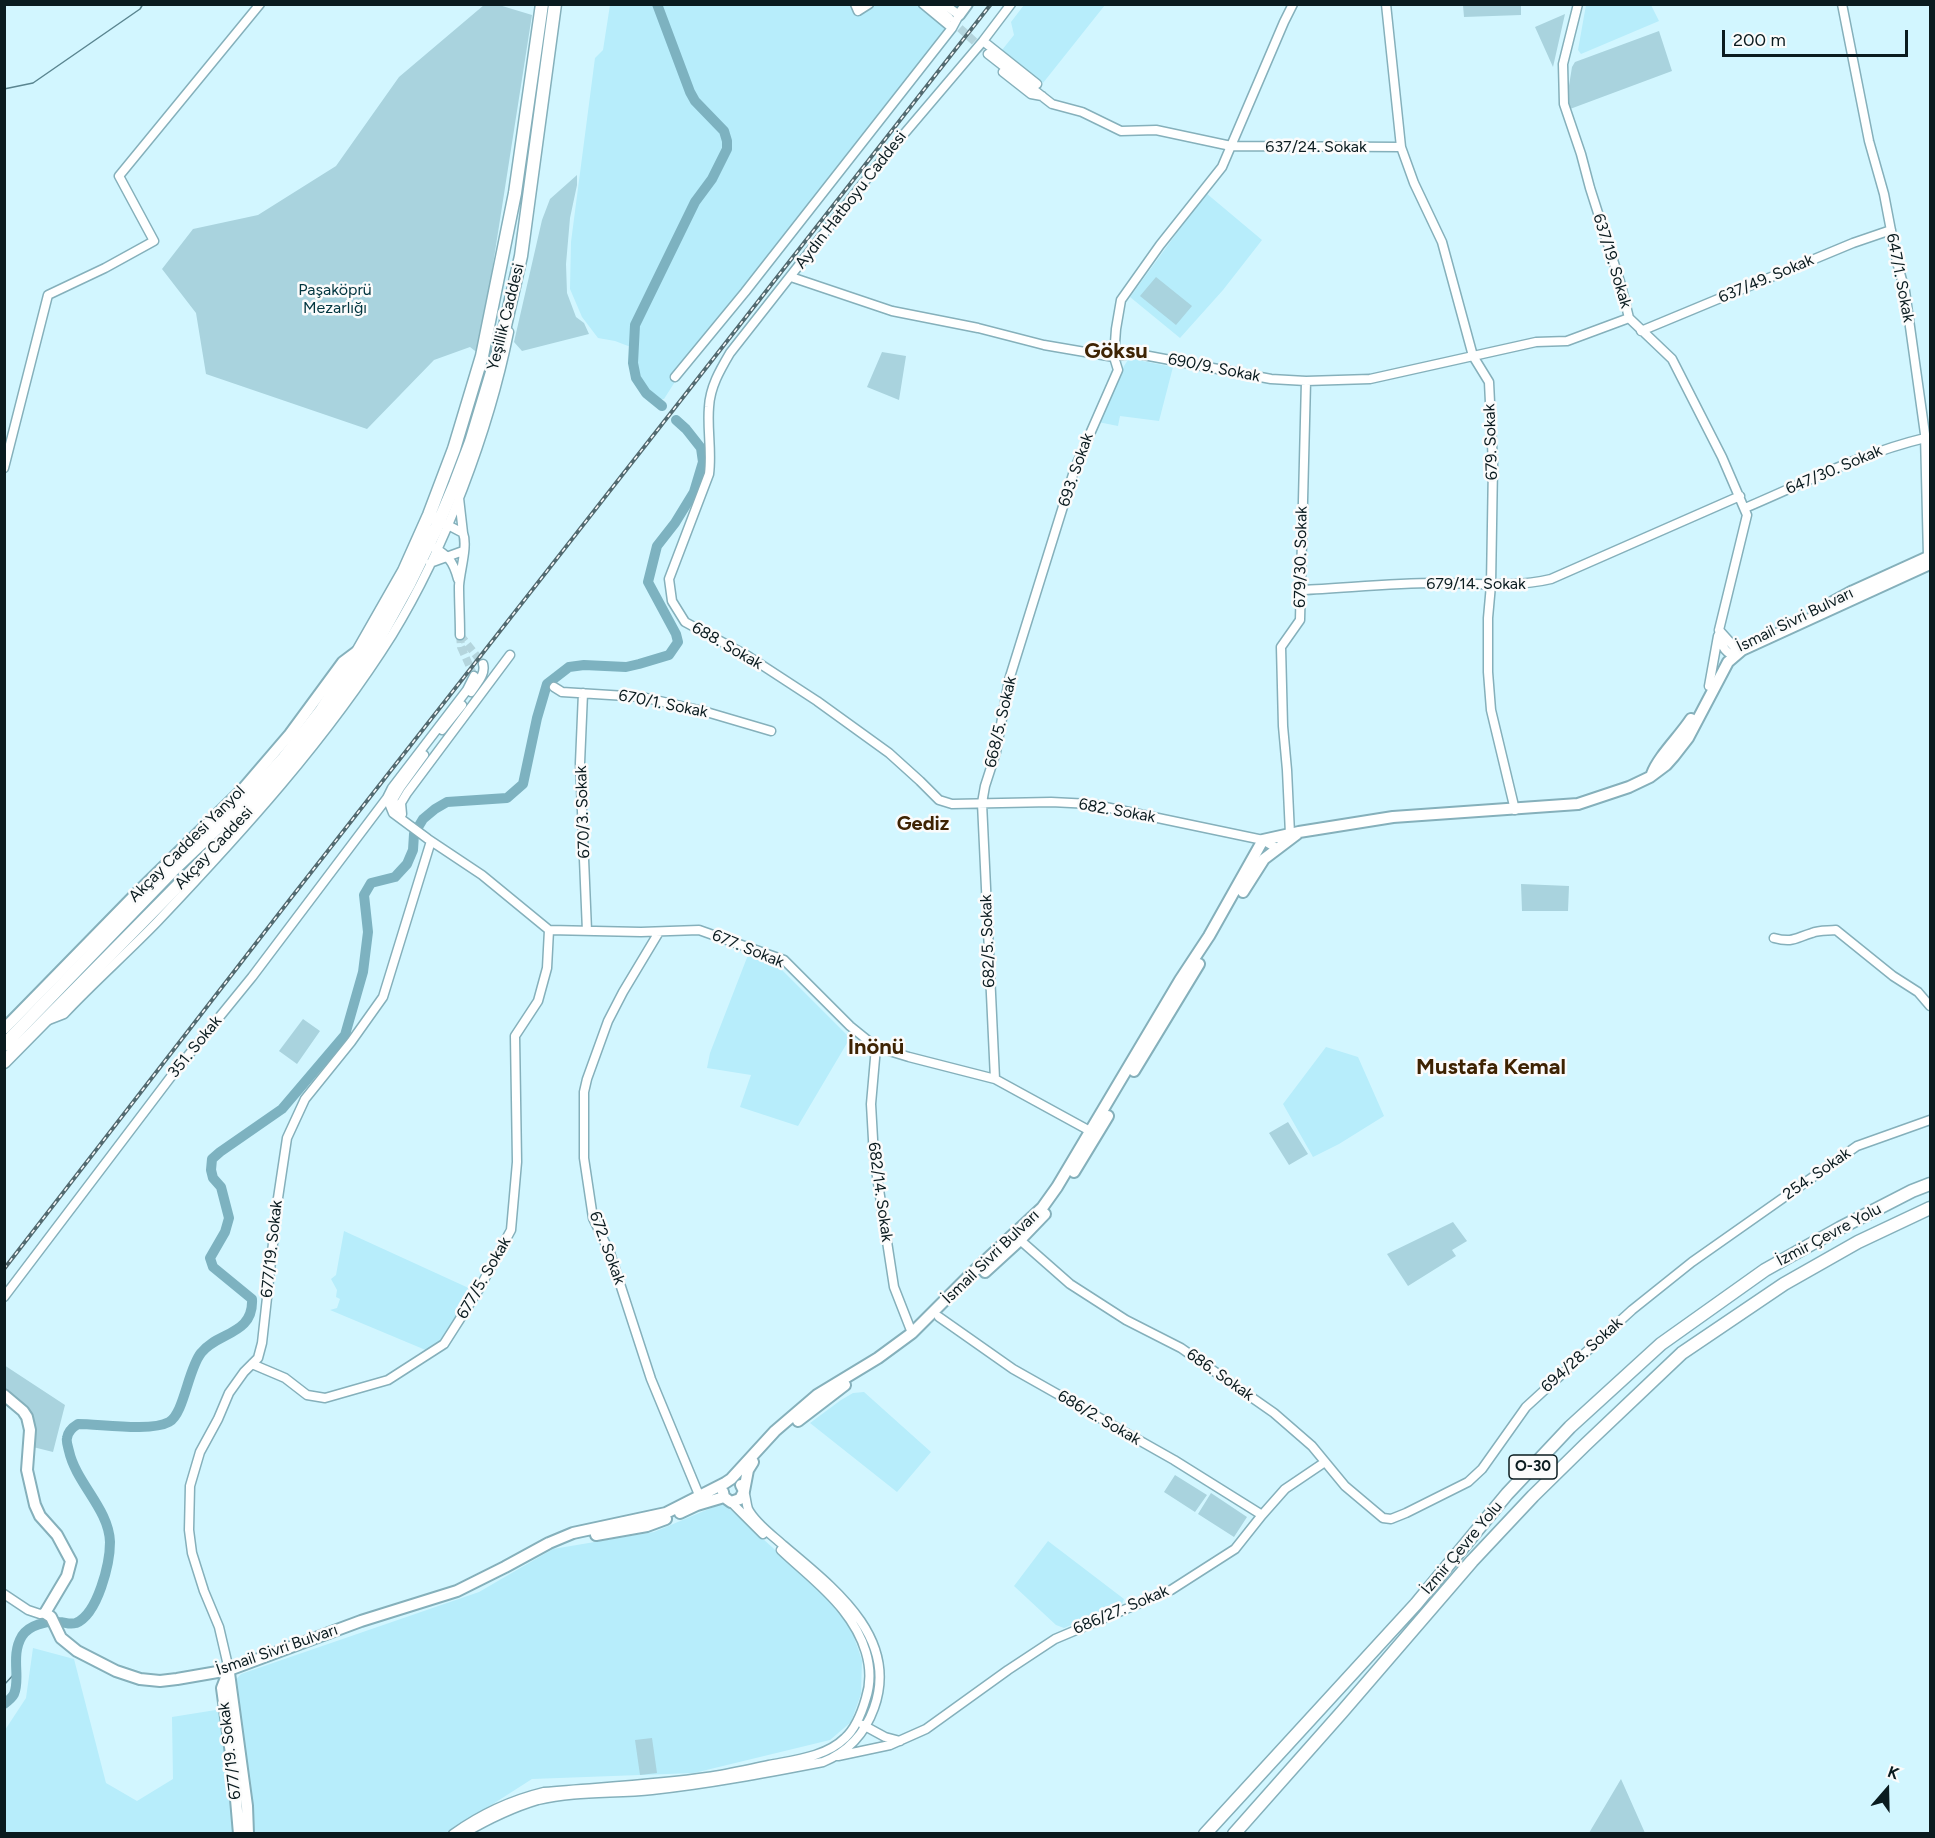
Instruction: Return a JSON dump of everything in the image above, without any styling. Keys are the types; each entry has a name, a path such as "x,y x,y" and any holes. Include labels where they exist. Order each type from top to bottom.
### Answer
{"highway":[{"name":"Yeşillik Caddesi","path":"439,520 454,449 482,356 515,193 542,4"},
{"name":"Yeşillik Caddesi","path":"390,607 428,544 439,520 471,442 494,366 521,256 555,4"},
{"name":"Akçay Caddesi","path":"4,1045 110,937 168,872 236,810 285,758 321,711 359,650 390,607"},
{"name":"Akçay Caddesi","path":"4,1062 42,1022 63,1008 297,758 342,697 372,651 390,607"},
{"name":"İzmir Çevre Yolu","path":"1205,1833 1416,1604 1507,1494 1570,1427 1661,1344 1765,1270 1840,1228 1930,1184"},
{"name":"İzmir Çevre Yolu","path":"1234,1833 1480,1553 1585,1445 1683,1353 1784,1284 1858,1242 1930,1208"}],"main road":[{"name":"Aydın Hatboyu Caddesi","path":"954,16 967,4"},
{"name":"İsmail Sivri Bulvarı","path":"1650,777 1655,765 1679,738 1696,711 1724,658 1930,559"},
{"name":"İsmail Sivri Bulvarı","path":"48,1615 62,1638 77,1651 93,1661 141,1679 159,1681 229,1670 344,1628 457,1591 573,1533 666,1512 728,1481 775,1431 817,1395 878,1358 912,1333 1042,1208 1209,936 1263,840 1416,815 1578,804 1629,787 1650,777 1666,765 1688,738 1733,653"},
{"name":"İsmail Sivri Bulvarı","path":"744,1491 747,1470 756,1457 806,1414 840,1388 898,1351 939,1317 1040,1221 1056,1201 1264,859 1295,833"},
{"path":"168,872 180,884"},
{"name":"Akçay Caddesi Yanyol","path":"4,1029 151,879 168,872"},
{"path":"4,1395 27,1417 30,1430 27,1470 35,1505 40,1516 57,1535 71,1561 67,1576 48,1615"},
{"path":"728,1481 740,1483 744,1491 740,1499 728,1499 722,1490 728,1481"},
{"name":"İsmail Sivri Bulvarı","path":"549,1543 646,1526 697,1505 728,1499"},
{"name":"677/19. Sokak","path":"229,1670 222,1688 239,1833"},
{"name":"677/19. Sokak","path":"229,1670 247,1806 248,1833"}],"street":[{"path":"4,468 48,295 105,268 154,241 119,176 260,4"},
{"path":"855,4 858,11 869,4"},
{"path":"923,4 952,28"},
{"path":"931,4 954,16"},
{"path":"944,4 954,16"},
{"name":"Aydın Hatboyu Caddesi","path":"708,405 716,377 730,353 876,167 983,41 1011,4"},
{"path":"1231,146 1293,4"},
{"name":"679. Sokak","path":"1386,4 1401,147 1412,178 1442,242 1473,356 1489,382 1493,465 1488,672 1491,710 1515,810"},
{"name":"637/19. Sokak","path":"1578,4 1563,64 1564,104 1621,285 1629,318 1672,359 1722,456 1747,515 1719,630 1709,686"},
{"name":"647/1. Sokak","path":"1842,4 1869,141 1884,194 1905,291 1925,438 1930,559"},
{"name":"Aydın Hatboyu Caddesi","path":"675,377 745,292 952,28 954,16"},
{"path":"983,41 1044,93"},
{"path":"975,49 1031,94 1044,93"},
{"path":"988,54 1044,93"},
{"name":"637/24. Sokak","path":"1044,93 1052,104 1082,112 1121,131 1156,130 1231,146 1401,147"},
{"name":"693. Sokak","path":"1022,640 1075,468 1118,370 1114,357 1121,300 1160,245 1222,167 1231,146"},
{"name":"637/49. Sokak","path":"1641,331 1853,243 1891,230"},
{"name":"690/9. Sokak","path":"791,277 892,311 978,328 1044,345 1114,357 1133,353 1271,379 1306,381 1370,379 1536,342 1567,341 1629,318"},
{"path":"463,533 439,520 459,496 468,472 501,368 511,326 513,290"},
{"name":"679/30. Sokak","path":"1295,833 1283,732 1281,647 1300,621 1306,381"},
{"name":"688. Sokak","path":"708,405 711,460 709,474 669,579 672,601 685,622 748,656 818,701 902,764 939,800 952,804"},
{"name":"647/30. Sokak","path":"1745,508 1836,468 1898,444 1925,438"},
{"path":"459,496 466,544 463,550 459,583 460,635"},
{"name":"679/14. Sokak","path":"1301,590 1431,583 1491,585 1534,583 1551,579 1740,496"},
{"path":"428,544 447,556 455,567 459,583"},
{"path":"59,974 53,993 63,1008 175,903 266,803 314,747 394,632 430,563 428,544"},
{"path":"430,563 463,550"},
{"path":"1719,630 1733,653"},
{"name":"668/5. Sokak","path":"982,803 996,752 1009,680 1022,640"},
{"path":"402,814 401,803 407,793 510,655"},
{"path":"414,828 396,808 393,800 470,694 485,669 483,664"},
{"name":"351. Sokak","path":"4,1297 173,1074 252,977 467,690 474,676"},
{"name":"670/1. Sokak","path":"554,687 562,692 642,697 703,711 771,731"},
{"name":"670/3. Sokak","path":"583,693 580,763 587,931"},
{"path":"387,798 393,813 482,875 549,930"},
{"name":"682. Sokak","path":"952,804 1051,802 1091,804 1263,840 1278,849"},
{"name":"682/5. Sokak","path":"982,803 995,1079"},
{"name":"677/19. Sokak","path":"229,1670 219,1627 192,1553 189,1530 190,1486 200,1452 229,1393 244,1371 258,1358 262,1343 287,1138 305,1099 383,998 427,838"},
{"path":"175,903 180,884"},
{"name":"677. Sokak","path":"549,930 659,932 699,930 784,960 850,1026 876,1047 995,1079 1090,1131"},
{"name":"677/5. Sokak","path":"252,1364 285,1378 307,1395 325,1398 388,1380 444,1344 479,1289 511,1230 517,1162 515,1036 538,1001 547,968 549,930"},
{"path":"1774,938 1784,941 1797,940 1814,932 1836,930 1893,976 1918,992 1930,1006"},
{"name":"672. Sokak","path":"659,932 608,1022 587,1078 584,1092 584,1158 592,1218 610,1253 651,1379 699,1495"},
{"name":"682/14. Sokak","path":"876,1047 871,1111 874,1157 894,1287 912,1333"},
{"name":"254. Sokak","path":"1771,1206 1857,1146 1930,1120"},
{"name":"694/28. Sokak","path":"1406,1513 1468,1482 1482,1469 1526,1407 1564,1371 1632,1310 1692,1262 1771,1206"},
{"name":"686. Sokak","path":"1020,1240 1078,1290 1150,1334 1180,1348 1244,1391 1299,1434 1345,1486 1383,1518 1391,1519 1406,1513"},
{"name":"686/2. Sokak","path":"939,1317 1013,1369 1174,1460 1262,1515"},
{"name":"686/27. Sokak","path":"463,1833 513,1808 540,1800 575,1794 650,1790 722,1781 823,1762 837,1756 901,1741 926,1729 1055,1639 1170,1590 1235,1549 1285,1489 1325,1462"},
{"path":"744,1491 748,1510 762,1526 831,1586 866,1628 880,1667 878,1699 867,1750 848,1742"},
{"path":"728,1499 844,1610 858,1632 867,1653 870,1673 869,1691 848,1742 837,1756"},
{"path":"4,1594 28,1610 48,1615"},
{"path":"857,1722 870,1730 901,1741"},
{"path":"453,1833 488,1812 519,1798 544,1792 706,1777 825,1752 870,1730"}],"shaded area":[{"path":"610,5 962,5 930,54 701,341 664,399 659,399 645,385 637,370 636,349 615,341 598,338 582,317 570,289 571,242 595,58 603,50"},
{"path":"1024,5 1105,5 1043,83 1002,50 1014,35 1011,22"},
{"path":"1586,5 1651,5 1659,21 1581,54 1578,50"},
{"path":"1206,193 1262,240 1223,290 1180,338 1130,297"},
{"path":"1128,360 1173,367 1159,421 1120,416 1118,426 1098,422 1124,366"},
{"path":"748,955 779,967 850,1038 798,1126 740,1107 751,1075 707,1068 710,1053"},
{"path":"1326,1047 1358,1057 1384,1116 1313,1157 1283,1104"},
{"path":"344,1231 473,1290 444,1341 428,1351 330,1310 337,1308 340,1299 336,1297 337,1290 331,1279 336,1275"},
{"path":"864,1392 931,1452 897,1492 810,1423 853,1393"},
{"path":"723,1503 822,1592 851,1629 862,1660 861,1694 851,1722 830,1740 694,1773 532,1779 446,1834 251,1833 233,1683 241,1674 479,1592 553,1549 654,1532"},
{"path":"1048,1541 1124,1599 1122,1604 1064,1628 1056,1625 1014,1586"},
{"path":"33,1648 74,1659 106,1783 137,1801 173,1779 172,1717 222,1709 233,1833 5,1834 5,1730 26,1698"}],"green space":[{"name":"Paşaköprü Mezarlığı","path":"484,5 499,5 532,15 479,354 470,347 434,360 367,429 206,374 196,313 162,269 193,229 258,215 336,166 399,77"},
{"path":"1463,5 1521,5 1521,15 1464,17"},
{"path":"1565,14 1553,67 1535,27"},
{"path":"1659,31 1672,71 1570,109 1567,98 1572,67 1575,62"},
{"path":"577,175 566,264 567,293 576,317 584,323 589,334 522,351 514,342 542,220 550,199"},
{"path":"1156,277 1192,306 1176,325 1140,296"},
{"path":"882,352 906,356 899,400 867,387"},
{"path":"1521,884 1569,886 1568,911 1522,911"},
{"path":"303,1019 320,1031 297,1064 279,1051"},
{"path":"1288,1122 1308,1154 1289,1165 1269,1133"},
{"path":"1453,1222 1467,1241 1452,1250 1456,1256 1408,1286 1387,1254"},
{"path":"4,1365 65,1405 53,1452 33,1447 34,1434 5,1391"},
{"path":"1175,1475 1207,1495 1195,1512 1164,1492"},
{"path":"1211,1493 1247,1517 1234,1537 1198,1514"},
{"path":"652,1738 657,1773 640,1775 635,1740"},
{"path":"1621,1779 1645,1833 1589,1833"}],"waterway":[{"path":"4,89 33,83 140,9 143,4"},
{"path":"657,4 690,92 695,101 724,131 727,141 727,149 712,179 695,202 635,325 633,363 636,378 646,393 662,406"},
{"path":"4,1704 16,1688 18,1644 25,1632 38,1624 54,1622 74,1624 84,1618 91,1610 105,1574 110,1542 108,1530 104,1518 73,1463 67,1441 70,1431 78,1424 150,1427 169,1422 178,1410 201,1353 247,1320 251,1311 252,1299 213,1267 210,1258 225,1232 229,1218 221,1187 213,1178 212,1159 282,1109 345,1035 363,972 368,932 364,895 371,883 395,877 407,864 413,850 414,834 423,819 435,809 447,802 507,798 523,784 547,684 569,667 584,665 626,667 669,655 678,642 648,582 657,546 675,523 694,492 703,462 701,448 676,420"},
{"path":"4,1685 15,1673"}],"tunnel":[{"path":"951,20 988,54"},
{"path":"460,635 461,647 474,676"},
{"path":"460,635 483,664"}],"railway":[{"path":"4,1269 291,898 991,4"}],"district":[{"name":"Göksu","path":"1116,352"},
{"name":"Gediz","path":"923,824"},
{"name":"İnönü","path":"876,1048"},
{"name":"Mustafa Kemal","path":"1491,1068"}]}
